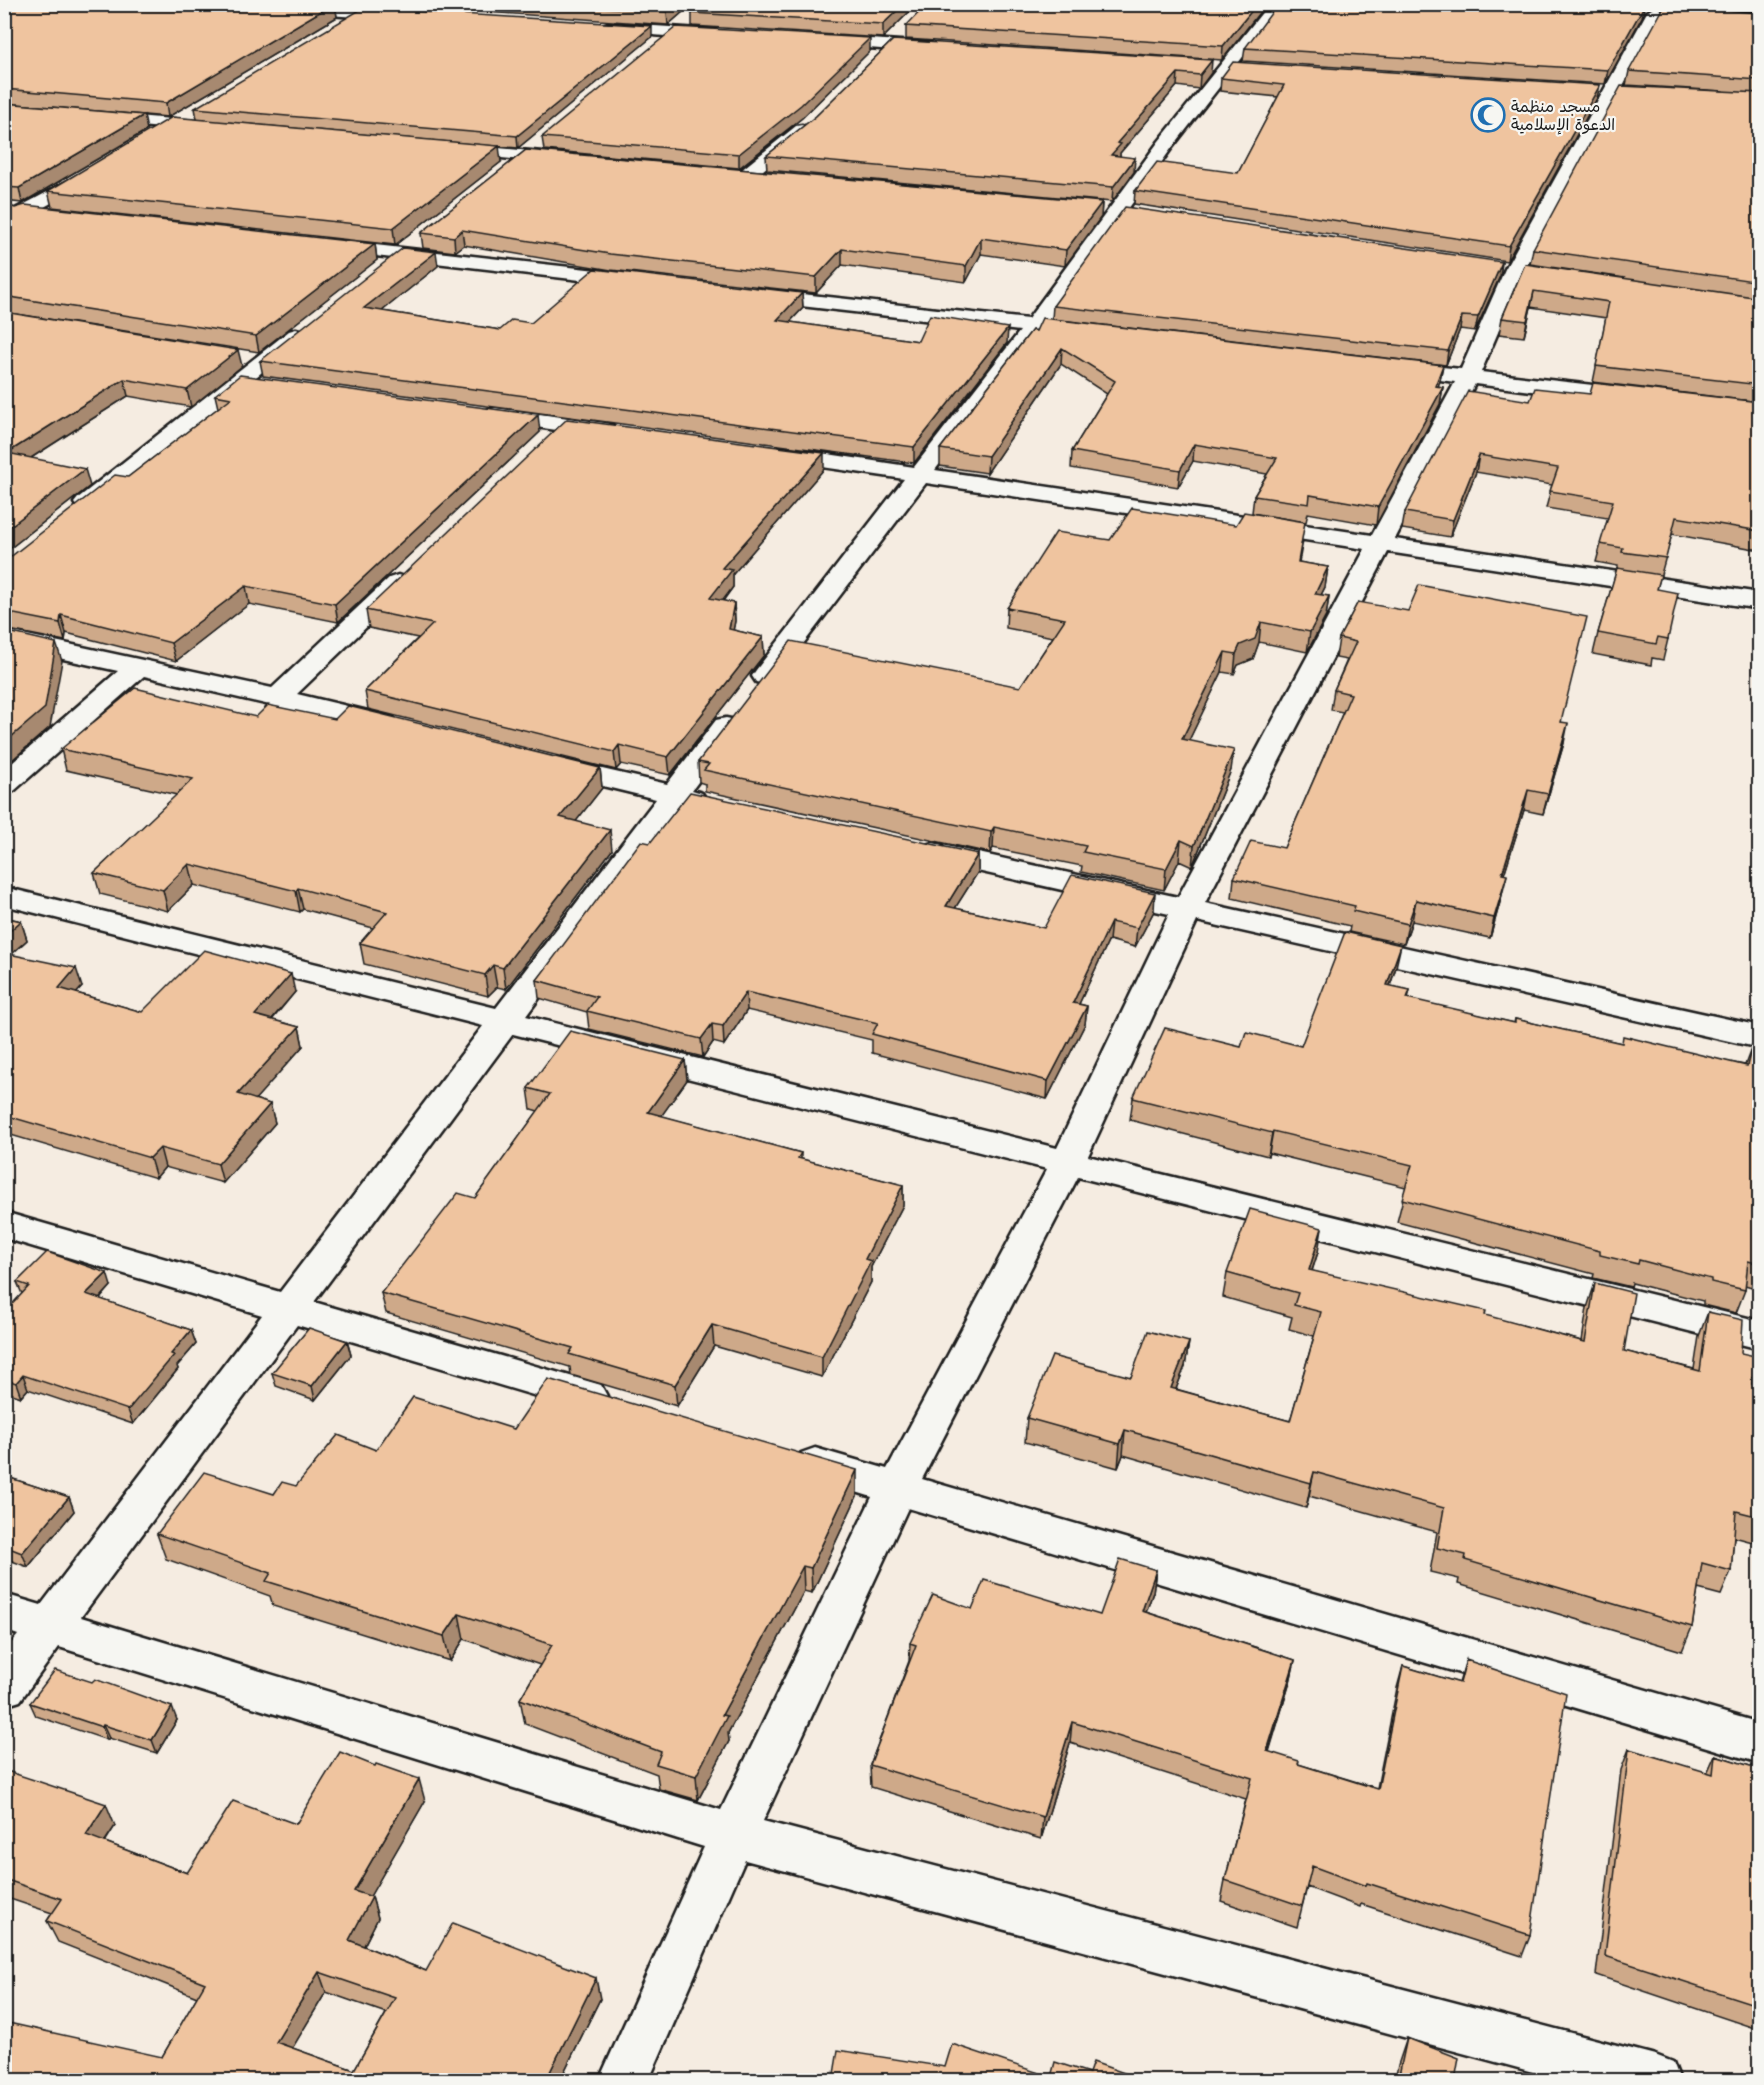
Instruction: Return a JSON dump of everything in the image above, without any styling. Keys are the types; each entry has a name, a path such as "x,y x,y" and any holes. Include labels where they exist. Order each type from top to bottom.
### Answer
{"street":[{"path":"241,4 365,9 417,16"},
{"path":"4,1687 672,795 922,473 1034,326 1116,210 1276,4"},
{"path":"338,25 365,9"},
{"path":"646,54 698,11"},
{"path":"624,2080 733,1835 897,1488 1067,1164 1188,907 1468,378 1515,269 1612,92 1651,12"},
{"path":"591,27 732,36"},
{"path":"872,61 904,29"},
{"path":"804,40 946,49"},
{"path":"145,142 195,112"},
{"path":"84,116 221,129"},
{"path":"746,175 817,117"},
{"path":"497,176 541,140"},
{"path":"442,148 582,160"},
{"path":"4,223 27,212 106,165"},
{"path":"722,173 769,177"},
{"path":"4,209 62,216"},
{"path":"381,268 417,239"},
{"path":"306,243 658,283"},
{"path":"740,293 1068,330"},
{"path":"70,516 308,325"},
{"path":"239,357 262,361"},
{"path":"1377,366 1655,399"},
{"path":"237,382 273,387"},
{"path":"471,412 622,432"},
{"path":"538,449 564,424"},
{"path":"760,451 922,473 1760,601"},
{"path":"278,697 417,565"},
{"path":"4,638 278,697 406,729"},
{"path":"4,785 137,668"},
{"path":"533,760 719,805"},
{"path":"906,846 1188,907 1760,1037"},
{"path":"4,896 1067,1164 1760,1335"},
{"path":"4,1225 622,1407"},
{"path":"783,1454 1760,1743"},
{"path":"4,1612 733,1835 1655,2080"}],"building":[{"path":"4,4 333,4 166,103 4,89"},
{"path":"562,4 676,4 667,12"},
{"path":"701,4 904,4 883,24 692,13"},
{"path":"927,4 1257,4 1223,46 906,26"},
{"path":"1278,4 1645,4 1608,70 1245,48"},
{"path":"1665,5 1760,13 1760,80 1629,71"},
{"path":"363,8 652,26 517,136 195,108"},
{"path":"676,27 870,38 801,105 739,154 542,137"},
{"path":"893,40 1212,60 1200,75 1178,73 1117,143 1121,144 1111,155 1135,158 1113,187 766,156 816,116"},
{"path":"1233,62 1600,85 1509,246 1135,191 1157,162 1238,173 1284,85 1221,78"},
{"path":"1621,86 1760,93 1760,282 1533,249"},
{"path":"4,103 144,115 19,188 4,187"},
{"path":"172,117 499,146 393,228 48,191"},
{"path":"526,150 1102,202 1066,250 981,238 966,266 842,249 816,277 610,254 462,230 454,237 421,233"},
{"path":"4,204 15,208 25,205 375,244 256,336 4,296"},
{"path":"1125,207 1502,262 1478,317 1462,316 1448,351 1053,306"},
{"path":"403,248 436,252 364,308 500,330 512,320 531,323 594,269 802,293 777,320 918,341 930,315 1008,328 914,447 260,361"},
{"path":"1525,264 1760,298 1760,385 1596,366 1609,302 1534,291 1527,321 1502,318"},
{"path":"4,312 238,350 187,390 124,379 7,453 85,469 4,531"},
{"path":"1042,318 1443,365 1435,386 1443,387 1378,507 1310,495 1309,504 1254,496 1277,458 1194,444 1180,470 1072,451 1115,381 1062,348 988,456 940,449 1032,330 1036,331"},
{"path":"240,375 538,415 335,604 246,586 171,643 61,615 60,623 4,612 4,559 9,558 115,475 128,477 231,398 215,395"},
{"path":"1593,383 1760,402 1760,531 1676,517 1666,558 1622,552 1623,548 1600,544 1613,501 1550,491 1558,468 1479,455 1453,520 1405,512 1468,391 1530,401 1535,388 1590,394"},
{"path":"567,419 824,453 722,568 732,570 710,598 734,603 729,629 763,637 668,757 619,745 614,752 365,691 433,624 366,610"},
{"path":"1132,508 1236,525 1244,512 1305,522 1298,562 1328,567 1315,594 1329,596 1310,632 1261,622 1255,639 1240,645 1236,654 1225,652 1182,739 1234,750 1194,846 1181,840 1166,869 1083,852 1086,846 994,827 991,832 704,770 709,764 698,762 791,641 1020,687 1065,619 1007,608 1056,532 1110,540"},
{"path":"1617,568 1661,575 1657,589 1678,593 1668,639 1658,637 1656,644 1598,633"},
{"path":"1419,585 1587,617 1561,722 1568,723 1548,794 1528,790 1502,874 1507,875 1494,918 1416,900 1408,924 1353,911 1355,906 1234,878 1251,841 1284,848 1351,694 1334,690 1356,642 1339,638 1358,602 1408,611"},
{"path":"4,631 56,643 45,708 4,743"},
{"path":"135,688 256,717 268,705 335,719 348,706 600,768 560,817 610,830 503,968 493,965 485,975 360,943 387,912 298,888 296,891 189,864 163,890 94,873 193,779 61,749"},
{"path":"690,792 978,854 946,906 1044,928 1072,875 1155,893 1137,928 1111,922 1073,1003 1087,1006 1048,1081 872,1034 878,1023 746,992 723,1026 712,1024 701,1039 587,1011 597,997 537,980 641,841 650,843"},
{"path":"4,917 21,921 4,936"},
{"path":"1345,932 1401,945 1387,985 1410,990 1407,998 1515,1023 1515,1019 1622,1043 1623,1036 1747,1066 1752,1046 1760,1047 1760,1264 1748,1261 1745,1290 1639,1260 1638,1264 1600,1255 1600,1251 1402,1199 1412,1165 1133,1098 1165,1028 1241,1047 1246,1032 1301,1046"},
{"path":"204,950 291,974 255,1015 299,1027 238,1094 270,1104 218,1164 160,1148 150,1158 4,1115 4,953 76,968 59,988 142,1012"},
{"path":"570,1031 685,1060 648,1112 801,1153 798,1158 903,1185 865,1259 871,1261 822,1357 712,1325 675,1385 569,1354 573,1348 381,1293 458,1193 475,1198 550,1094 528,1088"},
{"path":"1250,1209 1322,1228 1309,1270 1486,1311 1485,1315 1585,1342 1595,1283 1634,1293 1624,1351 1700,1371 1708,1312 1743,1320 1741,1353 1755,1356 1752,1384 1760,1385 1760,1517 1736,1511 1731,1571 1702,1563 1692,1627 1465,1560 1466,1555 1437,1548 1444,1508 1314,1472 1311,1483 1125,1430 1120,1444 1027,1418 1052,1356 1131,1377 1148,1331 1189,1342 1171,1388 1290,1421 1321,1312 1294,1305 1298,1293 1227,1273"},
{"path":"47,1252 107,1273 86,1294 191,1330 171,1354 174,1355 128,1410 23,1375 16,1383 4,1379 4,1313 29,1286 17,1282"},
{"path":"309,1328 347,1341 312,1386 272,1373"},
{"path":"548,1379 857,1470 811,1568 803,1566 722,1715 727,1716 696,1776 656,1764 661,1752 520,1699 552,1645 459,1614 444,1636 266,1581 271,1573 157,1534 204,1472 274,1494 282,1482 296,1486 338,1435 376,1450 413,1397 514,1429"},
{"path":"4,1476 69,1497 22,1553 4,1546"},
{"path":"1120,1559 1156,1570 1142,1611 1295,1660 1267,1751 1299,1761 1298,1764 1378,1789 1403,1666 1460,1683 1466,1660 1566,1693 1530,1935 1367,1883 1366,1886 1312,1866 1302,1906 1225,1880 1252,1778 1072,1722 1043,1817 870,1765 916,1645 910,1643 933,1595 972,1609 984,1580 1100,1615"},
{"path":"55,1670 92,1682 95,1679 172,1707 152,1740 103,1725 102,1727 30,1703"},
{"path":"1629,1749 1713,1774 1715,1755 1760,1769 1760,2006 1605,1956"},
{"path":"340,1752 375,1766 376,1764 419,1779 354,1891 372,1897 349,1940 426,1971 453,1923 596,1978 546,2080 4,2080 4,2022 162,2057 205,1983 47,1921 62,1899 4,1879 4,1770 106,1804 86,1835 187,1873 233,1801 296,1824","holes":["319,1972 395,1998 354,2070 276,2042"]},
{"path":"1407,2038 1459,2058 1455,2080 1398,2080"},
{"path":"952,2044 1051,2077 1055,2062 1089,2073 1093,2062 1144,2080 833,2080 838,2050 945,2067"}],"place":[{"name":"مسجد منظمة الدعوة الإسلامية","path":"1488,115"}]}
